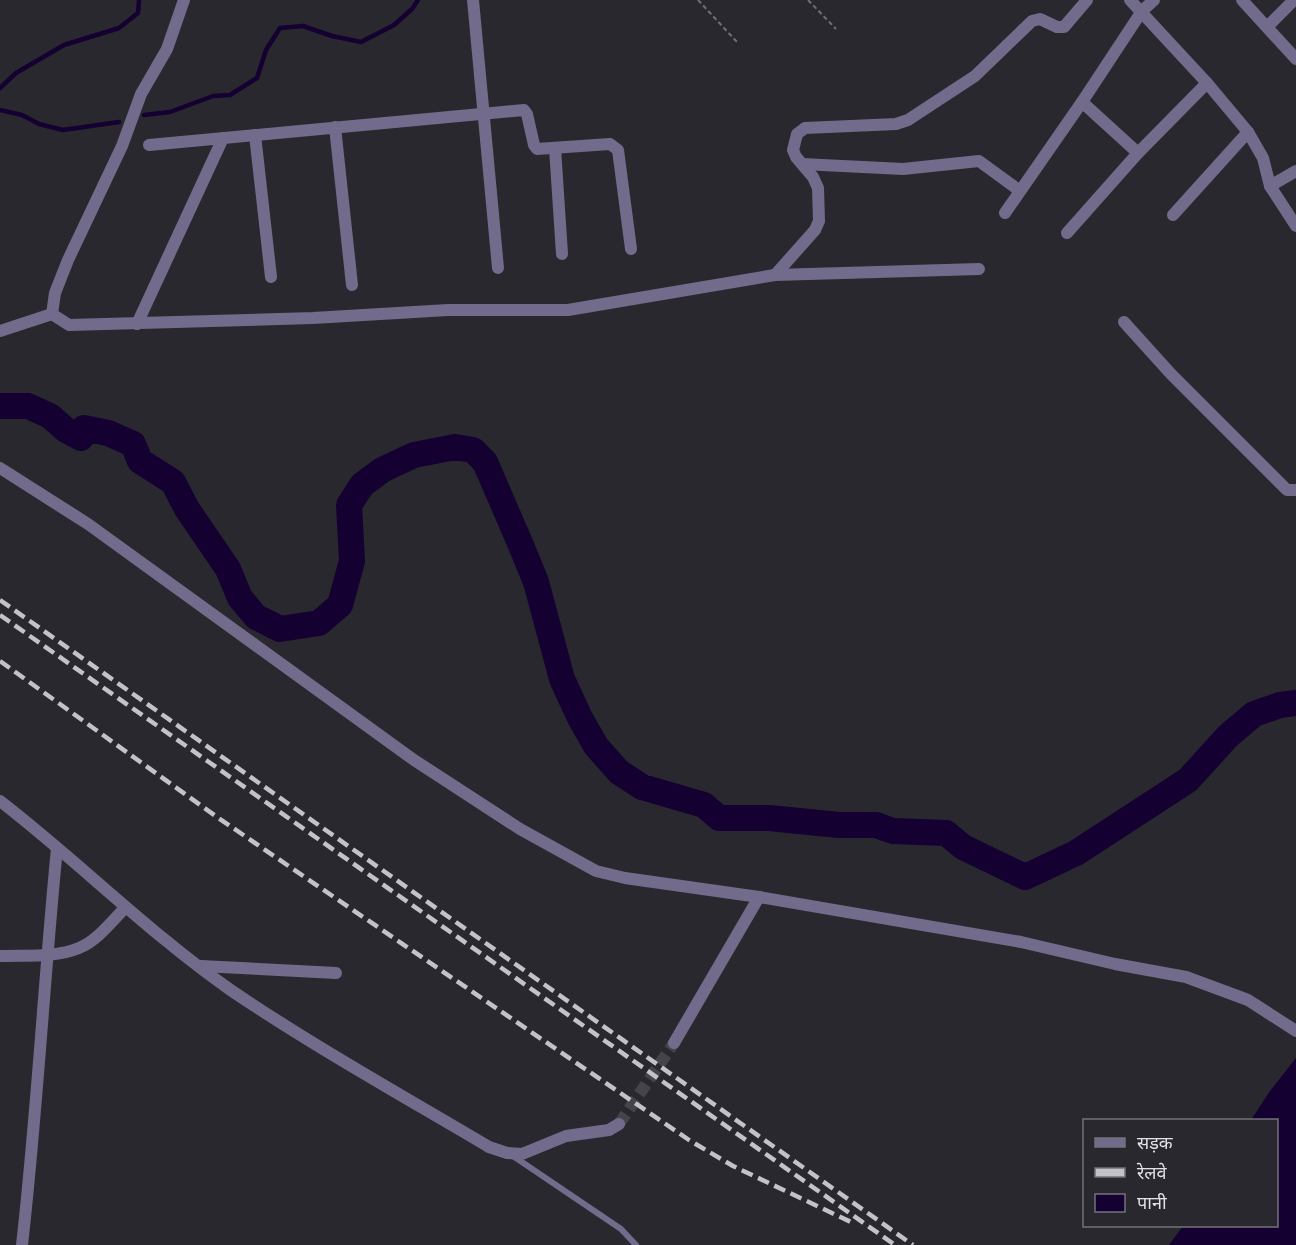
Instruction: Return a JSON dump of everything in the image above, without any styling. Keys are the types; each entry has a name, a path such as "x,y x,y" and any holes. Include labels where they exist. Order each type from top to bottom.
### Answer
{"street":[{"path":"52,314 55,293 68,260 122,147 141,94 167,49 184,0"},
{"path":"472,0 498,268"},
{"path":"775,275 815,230 819,221 816,183 793,150 797,134 805,128 896,124 908,120 975,76 1032,21 1041,19 1057,27 1064,27 1087,0"},
{"path":"1130,0 1207,83 1248,132 1263,158 1270,186 1296,226"},
{"path":"1005,213 1142,11 1154,0"},
{"path":"1242,0 1296,59"},
{"path":"1268,26 1294,0"},
{"path":"1067,233 1138,153 1207,83"},
{"path":"1082,102 1138,153"},
{"path":"149,145 524,110 535,147 538,149 610,144 618,150 631,249"},
{"path":"335,127 352,285"},
{"path":"1173,215 1248,132"},
{"path":"255,135 271,277"},
{"path":"136,324 223,138"},
{"path":"555,148 562,254"},
{"path":"802,164 903,169 979,161 1020,191"},
{"path":"1270,186 1296,171"},
{"path":"52,314 69,325 313,318 448,310 568,310 775,275 979,270"},
{"path":"0,331 52,314"},
{"path":"1124,322 1171,374 1287,490 1296,490"},
{"path":"0,468 88,524 414,760 520,829 596,871 625,878 759,897 1021,942 1115,964 1186,977 1248,1000 1296,1031"},
{"path":"0,801 125,908 231,990 329,1052 489,1147 507,1153 522,1154 566,1137 609,1130 619,1124"},
{"path":"22,1245 31,1164 57,848"},
{"path":"674,1043 759,897"},
{"path":"0,956 47,955 80,948 102,931 125,908"},
{"path":"201,966 336,974"}],"lane":[{"path":"507,1153 621,1229 636,1245"}],"path":[{"path":"698,0 737,42"},
{"path":"808,0 836,29"}],"water":[{"path":"1296,1058 1296,1245 1169,1245 1182,1227 1278,1227 1278,1119 1252,1119"}],"waterway":[{"path":"0,88 16,73 64,45 119,28 138,13 139,0"},
{"path":"144,115 170,112 213,96 230,95 257,78 266,50 280,28 303,26 332,36 361,42 394,25 412,9 418,0"},
{"path":"0,110 22,115 39,124 63,130 119,122"},
{"path":"0,406 28,406 50,416 66,430 81,438 84,428 108,433 133,444 140,461 173,482 187,509 228,569 240,598 256,617 280,629 319,623 340,605 352,561 349,505 362,485 382,470 414,455 455,447 473,450 485,462 520,543 536,582 562,679 596,746 619,772 642,787 704,805 719,818 769,818 839,825 876,825 893,831 946,833 963,847 1025,877 1076,853 1188,780 1228,736 1254,714 1280,705 1296,703"}],"tunnel":[{"path":"619,1124 674,1043"}],"railway":[{"path":"0,600 913,1245"},
{"path":"0,615 895,1245"},
{"path":"0,661 217,817 689,1140 733,1166 853,1223"}]}
